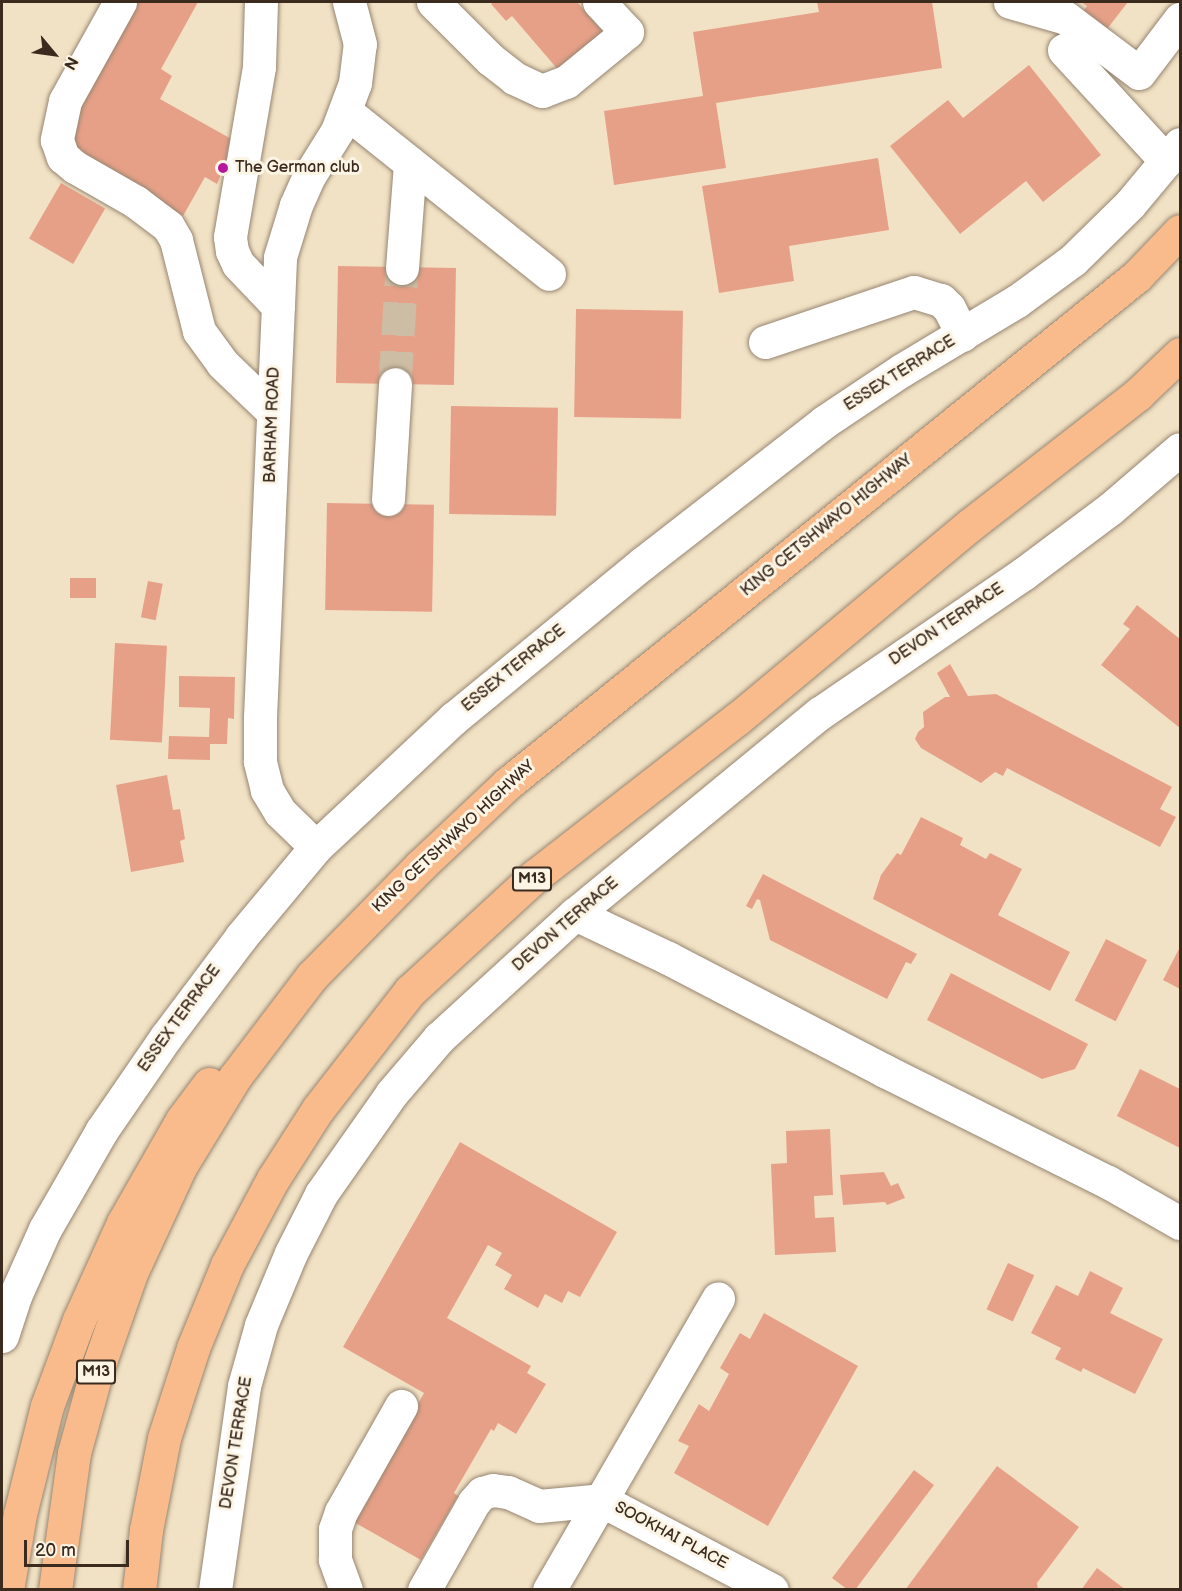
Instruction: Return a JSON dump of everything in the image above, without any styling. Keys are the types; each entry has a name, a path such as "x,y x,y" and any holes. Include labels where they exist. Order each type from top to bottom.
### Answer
{"highway":[{"name":"KING CETSHWAYO HIGHWAY","path":"55,1590 74,1453 96,1373 131,1273 180,1167 235,1077 312,976 420,866 507,784 1137,276 1180,231"},
{"name":"M13","path":"139,1590 146,1530 164,1438 193,1348 227,1265 273,1179 318,1108 410,991 535,876 737,719 970,525 1138,394 1180,354"},
{"path":"7,1590 21,1514 47,1406 79,1320 123,1223 182,1120 202,1093 244,1039 312,976"}],"street":[{"path":"120,2 65,101 57,140 63,157 75,167 136,202 168,226 176,240 199,331 222,363 273,412"},
{"path":"261,2 259,67 230,237 232,251 238,264 278,306"},
{"name":"BARHAM ROAD","path":"316,848 280,812 267,790 260,761 273,412 280,257 296,205 309,176 338,131 355,83 360,44 349,2"},
{"path":"433,2 490,59 514,78 542,91 566,82 627,32 599,2"},
{"path":"1010,2 1066,18 1139,73 1180,19"},
{"path":"1064,50 1173,152"},
{"path":"345,111 549,274"},
{"name":"ESSEX TERRACE","path":"2,1336 8,1296 102,1130 166,1037 241,937 316,848 454,718 643,563 824,422 902,370 1017,301 1073,260 1130,204 1173,152"},
{"path":"402,268 410,163"},
{"path":"765,342 914,292 940,300 949,308 963,335"},
{"path":"388,499 395,384"},
{"name":"DEVON TERRACE","path":"214,1590 243,1386 261,1325 291,1253 321,1194 392,1093 439,1038 576,914 820,713 1023,574 1110,509 1180,449"},
{"path":"576,914 668,958 885,1071 1108,1182 1180,1224"},
{"path":"549,1590 718,1299"},
{"path":"346,1590 335,1558 335,1529 341,1512 401,1406"},
{"path":"424,1590 474,1502 482,1493 493,1490 508,1492 539,1506 601,1500"},
{"name":"SOOKHAI PLACE","path":"601,1500 772,1590"}],"building":[{"path":"132,2 198,2 161,69 172,76 160,99 235,141 217,184 205,177 183,216 83,160 65,135"},
{"path":"494,2 577,2 605,34 560,72 512,16 506,21 491,4"},
{"path":"817,2 932,2 942,68 716,103 726,168 614,185 604,111 703,96 693,32 819,12"},
{"path":"1081,2 1128,2 1107,29 1083,11 1087,6"},
{"path":"1029,65 1101,155 1043,202 1026,181 960,234 890,146 948,100 963,118"},
{"path":"878,158 889,230 789,246 794,281 719,293 702,186"},
{"path":"61,183 105,208 73,264 29,238"},
{"path":"338,266 456,268 454,385 336,383"},
{"path":"576,309 683,311 681,419 574,417"},
{"path":"451,406 558,408 556,516 449,514"},
{"path":"327,503 434,505 432,612 325,610"},
{"path":"70,578 96,578 96,598 70,598"},
{"path":"148,581 163,584 156,620 141,617"},
{"path":"1137,605 1180,639 1180,728 1101,665 1130,629 1123,624"},
{"path":"115,643 167,646 162,743 110,740"},
{"path":"950,664 968,696 996,694 1172,787 1160,809 1176,817 1160,847 1007,768 1003,776 995,772 981,783 921,748 915,739 924,727 923,712 945,697 950,697 937,673"},
{"path":"179,676 235,677 234,719 228,718 227,744 210,744 210,760 168,759 169,736 209,737 210,708 179,707"},
{"path":"167,775 173,810 180,809 185,839 180,841 184,862 131,872 116,785"},
{"path":"921,817 963,838 960,845 986,859 990,853 1022,869 998,915 1070,952 1050,991 873,899 881,875 897,853 901,855"},
{"path":"763,874 917,954 911,964 906,962 887,999 770,940 760,900 757,899 752,909 746,906"},
{"path":"1106,939 1147,960 1116,1021 1075,1000"},
{"path":"1180,947 1180,989 1163,980"},
{"path":"951,973 1088,1044 1075,1069 1042,1079 927,1020"},
{"path":"1140,1069 1180,1089 1180,1148 1117,1116"},
{"path":"830,1129 833,1195 814,1196 815,1218 834,1217 836,1252 775,1255 771,1164 787,1163 786,1131"},
{"path":"460,1142 617,1232 580,1297 568,1291 562,1303 545,1294 538,1308 504,1289 512,1275 495,1265 502,1253 488,1245 447,1318 531,1366 527,1373 546,1384 516,1434 498,1423 494,1431 491,1429 454,1493 458,1496 421,1560 352,1521 424,1393 343,1347"},
{"path":"884,1172 891,1186 898,1183 905,1198 887,1205 885,1202 843,1205 840,1175"},
{"path":"1008,1263 1034,1275 1013,1321 986,1309"},
{"path":"1090,1271 1123,1288 1110,1313 1163,1339 1135,1394 1083,1368 1081,1372 1055,1359 1061,1348 1031,1333 1056,1285 1078,1296"},
{"path":"764,1313 858,1366 768,1526 674,1473 689,1446 678,1441 699,1404 709,1411 729,1374 720,1368 740,1333 750,1339"},
{"path":"997,1466 1079,1527 1037,1583 1038,1590 905,1590"},
{"path":"914,1470 934,1485 855,1590 848,1590 832,1578"},
{"path":"1097,1568 1126,1590 1081,1590"}],"tunnel":[{"path":"395,384 402,268"}],"place":[{"name":"The German club","path":"223,168"}]}
